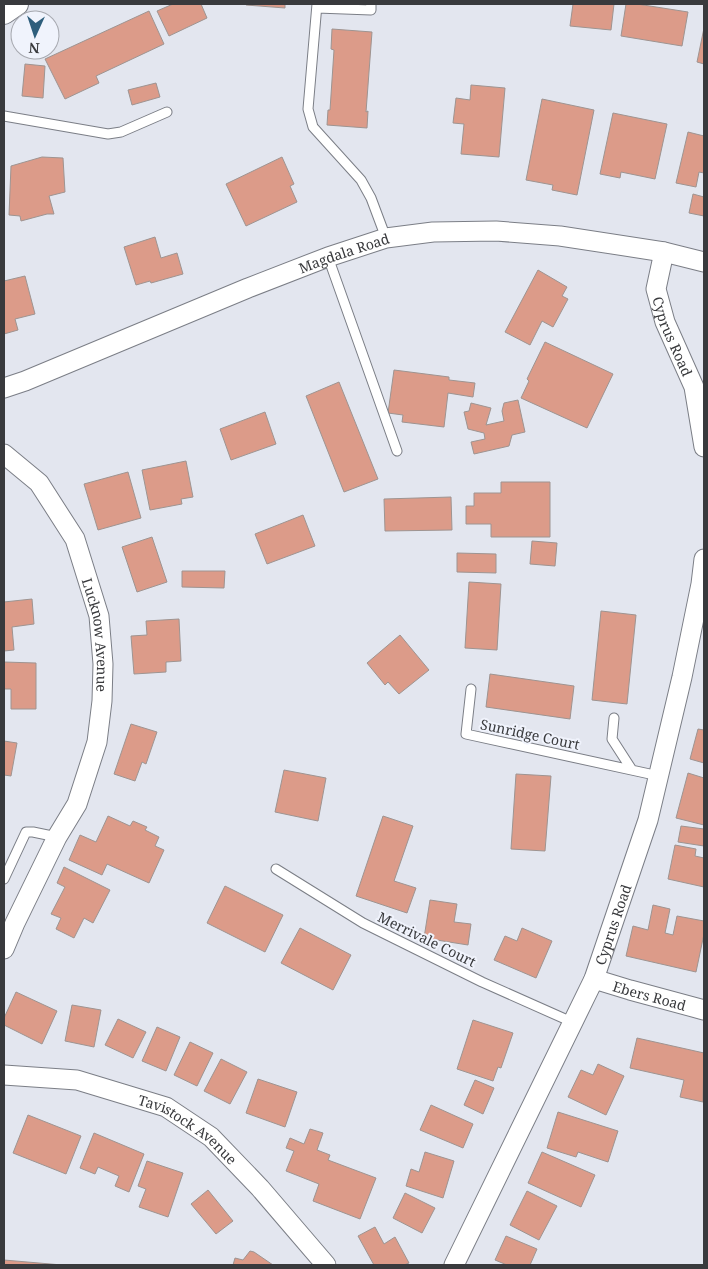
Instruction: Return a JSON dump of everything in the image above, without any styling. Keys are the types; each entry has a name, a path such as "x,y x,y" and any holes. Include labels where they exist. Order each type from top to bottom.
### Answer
{"street":[{"path":"4,13 17,4"},
{"name":"Magdala Road","path":"4,388 248,288 328,257 386,238 433,232 496,231 560,236 664,252 704,262"},
{"name":"Cyprus Road","path":"664,252 656,289 665,322 694,388 704,447"},
{"name":"Lucknow Avenue","path":"4,454 39,483 75,539 99,616 103,664 102,701 97,742 77,804 57,837 4,949"},
{"name":"Cyprus Road","path":"454,1265 594,979 648,820 684,668 701,584 704,559"},
{"name":"Ebers Road","path":"594,979 704,1010"},
{"name":"Tavistock Avenue","path":"4,1074 77,1080 166,1107 211,1137 260,1188 326,1265"}],"lane":[{"path":"371,4 371,10 317,6 308,109 313,127 361,180 371,198 386,238"},
{"path":"4,116 108,134 121,132 167,112"},
{"path":"328,257 396,451"},
{"name":"Sunridge Court","path":"471,689 466,734 659,776"},
{"path":"614,718 612,739 632,770"},
{"path":"4,879 26,832 57,837"},
{"name":"Merrivale Court","path":"276,869 363,923 482,982 572,1022"}],"building":[{"path":"173,4 201,4 207,18 169,36 157,11"},
{"path":"285,4 285,8 246,5"},
{"path":"573,4 614,4 611,30 570,26"},
{"path":"626,4 688,12 682,46 621,36"},
{"path":"149,11 164,44 96,76 99,83 65,99 46,60 60,60 60,52"},
{"path":"704,28 704,64 697,62"},
{"path":"332,29 372,32 366,112 368,111 367,128 327,125 328,110 330,110 334,50 331,49"},
{"path":"25,64 45,66 43,98 22,96"},
{"path":"156,83 160,97 132,105 128,90"},
{"path":"471,85 505,88 499,157 461,154 464,124 453,123 456,98 470,100"},
{"path":"542,99 594,110 577,195 552,190 553,185 526,180"},
{"path":"613,113 667,124 655,179 621,172 620,178 600,174"},
{"path":"688,132 704,136 704,173 699,172 696,187 676,183"},
{"path":"42,157 63,158 65,192 49,196 54,214 21,221 20,216 9,215 11,166"},
{"path":"282,157 294,184 290,186 297,202 246,226 226,184"},
{"path":"693,194 704,197 704,216 689,213"},
{"path":"155,237 161,258 177,253 183,274 136,285 124,247"},
{"path":"538,270 567,287 562,296 568,299 553,327 542,321 530,345 505,332"},
{"path":"25,276 35,314 15,319 18,330 4,334 4,281"},
{"path":"545,342 613,374 587,428 521,398 529,381 527,379"},
{"path":"394,370 449,377 449,380 475,383 473,397 448,393 444,427 402,422 403,415 388,413"},
{"path":"339,382 378,479 344,492 306,396"},
{"path":"518,400 525,432 512,435 509,446 474,454 471,442 485,439 484,433 468,429 464,412 469,411 471,403 491,408 486,425 504,421 502,411 504,403"},
{"path":"265,412 276,444 231,460 220,429"},
{"path":"186,461 193,497 181,499 182,504 150,510 142,470"},
{"path":"128,472 141,518 98,530 84,484"},
{"path":"501,482 550,482 550,537 491,537 491,524 466,524 466,506 474,506 474,493 501,493"},
{"path":"451,497 452,530 385,531 384,499"},
{"path":"303,515 315,546 267,564 255,534"},
{"path":"152,537 167,582 137,592 122,547"},
{"path":"532,541 557,543 555,566 530,564"},
{"path":"457,553 496,554 496,573 457,572"},
{"path":"182,571 225,571 224,588 182,587"},
{"path":"469,582 501,584 497,650 465,648"},
{"path":"32,599 34,624 12,627 14,650 4,651 4,602"},
{"path":"601,611 636,615 627,704 592,700"},
{"path":"179,619 181,661 166,662 166,672 134,674 131,636 147,635 146,621"},
{"path":"400,635 429,670 399,694 388,682 385,685 367,663"},
{"path":"4,662 36,663 36,709 11,709 11,689 4,689"},
{"path":"490,674 574,686 570,719 486,707"},
{"path":"131,724 157,732 146,764 142,762 135,781 114,774"},
{"path":"698,729 704,730 704,763 690,759"},
{"path":"4,741 17,743 11,776 4,775"},
{"path":"284,770 326,778 318,821 275,812"},
{"path":"688,773 704,778 704,825 676,818"},
{"path":"516,774 551,776 545,851 511,849"},
{"path":"108,816 130,826 133,821 147,827 145,830 159,837 155,846 164,850 149,883 107,864 102,875 69,860 80,835 96,842"},
{"path":"383,816 413,826 394,881 416,888 407,913 356,896"},
{"path":"681,826 704,829 704,846 678,842"},
{"path":"675,845 696,849 695,856 704,858 704,887 668,879"},
{"path":"64,867 110,890 93,923 84,918 74,938 56,929 61,918 51,914 65,887 57,883"},
{"path":"225,886 283,915 265,952 207,923"},
{"path":"430,900 457,904 454,922 471,924 468,945 424,938"},
{"path":"653,905 670,909 665,933 673,935 677,916 704,921 704,934 696,972 626,956 633,926 648,930"},
{"path":"300,928 351,955 333,990 281,963"},
{"path":"522,928 552,941 536,978 494,960 505,936 517,941"},
{"path":"16,992 57,1011 42,1044 4,1025 4,1018"},
{"path":"72,1005 101,1010 94,1047 65,1041"},
{"path":"118,1019 146,1032 133,1058 105,1045"},
{"path":"473,1020 513,1033 501,1068 498,1067 493,1081 457,1069"},
{"path":"157,1027 180,1037 166,1071 142,1061"},
{"path":"637,1038 704,1053 703,1102 680,1097 684,1080 630,1068"},
{"path":"190,1042 213,1053 197,1086 174,1075"},
{"path":"221,1059 247,1072 230,1104 204,1091"},
{"path":"598,1064 624,1076 606,1115 568,1097 581,1070 593,1075"},
{"path":"258,1079 297,1092 285,1127 246,1113"},
{"path":"475,1080 494,1088 483,1114 464,1105"},
{"path":"431,1105 473,1124 463,1148 420,1130"},
{"path":"558,1112 618,1131 608,1162 578,1152 576,1157 547,1148"},
{"path":"28,1115 81,1136 66,1174 13,1153"},
{"path":"310,1129 323,1133 317,1150 330,1155 328,1160 376,1178 360,1219 313,1201 319,1184 286,1171 294,1151 286,1148 290,1138 304,1144"},
{"path":"94,1133 144,1154 129,1192 115,1186 119,1176 98,1167 95,1174 80,1168"},
{"path":"425,1152 454,1161 443,1198 406,1186 411,1169 419,1172"},
{"path":"542,1152 595,1175 581,1207 528,1183"},
{"path":"147,1161 183,1173 168,1217 139,1207 146,1189 138,1186"},
{"path":"208,1190 233,1221 216,1234 191,1204"},
{"path":"527,1191 557,1206 539,1240 510,1225"},
{"path":"405,1193 435,1208 422,1233 393,1218"},
{"path":"375,1227 384,1244 395,1237 409,1263 404,1265 374,1265 358,1236"},
{"path":"506,1236 537,1249 530,1265 507,1265 495,1260"},
{"path":"250,1251 273,1265 233,1265 235,1258 243,1260"},
{"path":"4,1260 62,1265 4,1265"}]}
